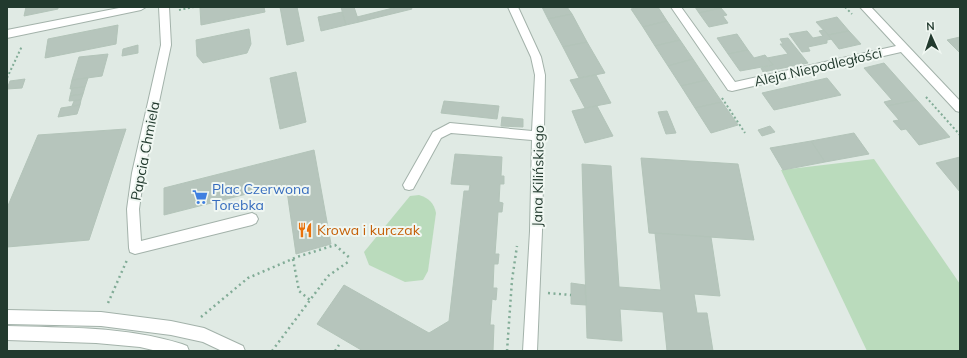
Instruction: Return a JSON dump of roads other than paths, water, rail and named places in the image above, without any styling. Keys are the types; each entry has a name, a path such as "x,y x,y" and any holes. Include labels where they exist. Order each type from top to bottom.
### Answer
{"street":[{"path":"7,34 137,7"},
{"name":"Papcia Chmiela","path":"164,7 166,45 138,172 133,231 135,248 252,219"},
{"name":"Jana Kilińskiego","path":"512,7 536,57 540,75 536,231 530,351"},
{"name":"Aleja Niepodległości","path":"676,7 732,87 904,48"},
{"name":"Aleja Niepodległości","path":"865,7 960,108"},
{"path":"409,185 437,135 450,128 538,136"},
{"path":"182,351 166,345 95,335 7,334 12,317 101,319 171,328 204,335 238,351"}],"place":[{"name":"Plac Czerwona Torebka","path":"200,197"},
{"name":"Krowa i kurczak","path":"305,230"}]}
